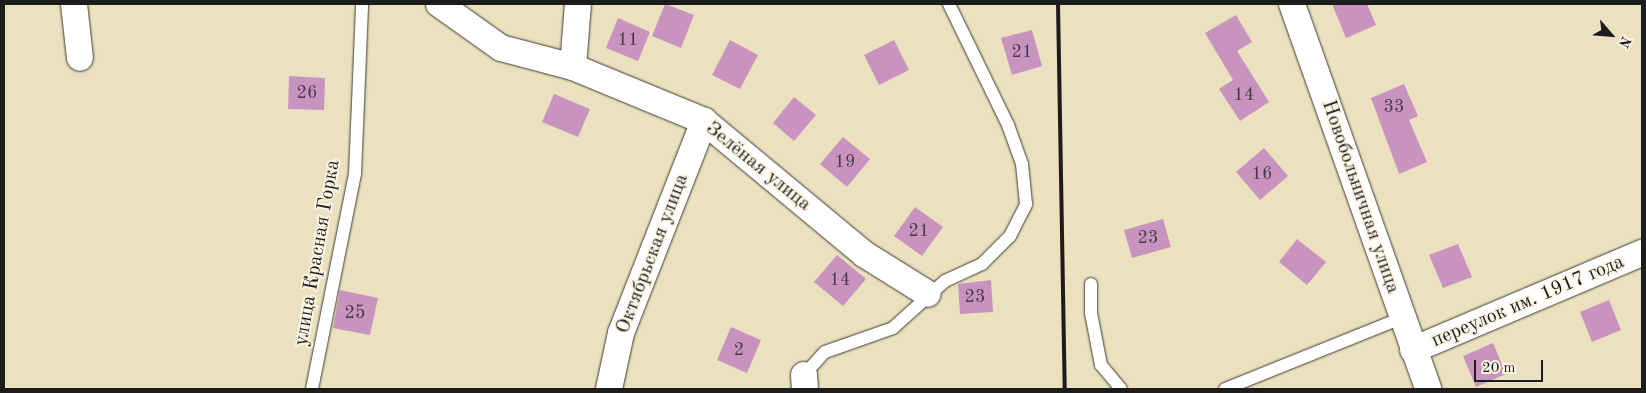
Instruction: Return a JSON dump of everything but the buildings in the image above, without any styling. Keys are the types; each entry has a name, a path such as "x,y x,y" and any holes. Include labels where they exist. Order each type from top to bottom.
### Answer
{"street":[{"path":"74,4 80,58"},
{"name":"Зелёная улица","path":"439,4 501,48 573,67 704,121 864,254 928,294"},
{"path":"573,67 578,4"},
{"name":"Новобольничная улица","path":"1292,4 1428,389"},
{"name":"Октябрьская улица","path":"608,389 622,333 704,121"},
{"name":"переулок им. 1917 года","path":"1414,350 1642,253"}],"lane":[{"name":"улица Красная Горка","path":"312,389 355,174 362,4"},
{"path":"805,382 825,352 893,328 928,294 945,281 982,264 1010,236 1026,204 1022,164 1008,125 949,4"},
{"path":"1091,284 1091,313 1101,365 1121,389"},
{"path":"1225,389 1402,318"}],"railway":[{"path":"1058,4 1065,389"}]}
